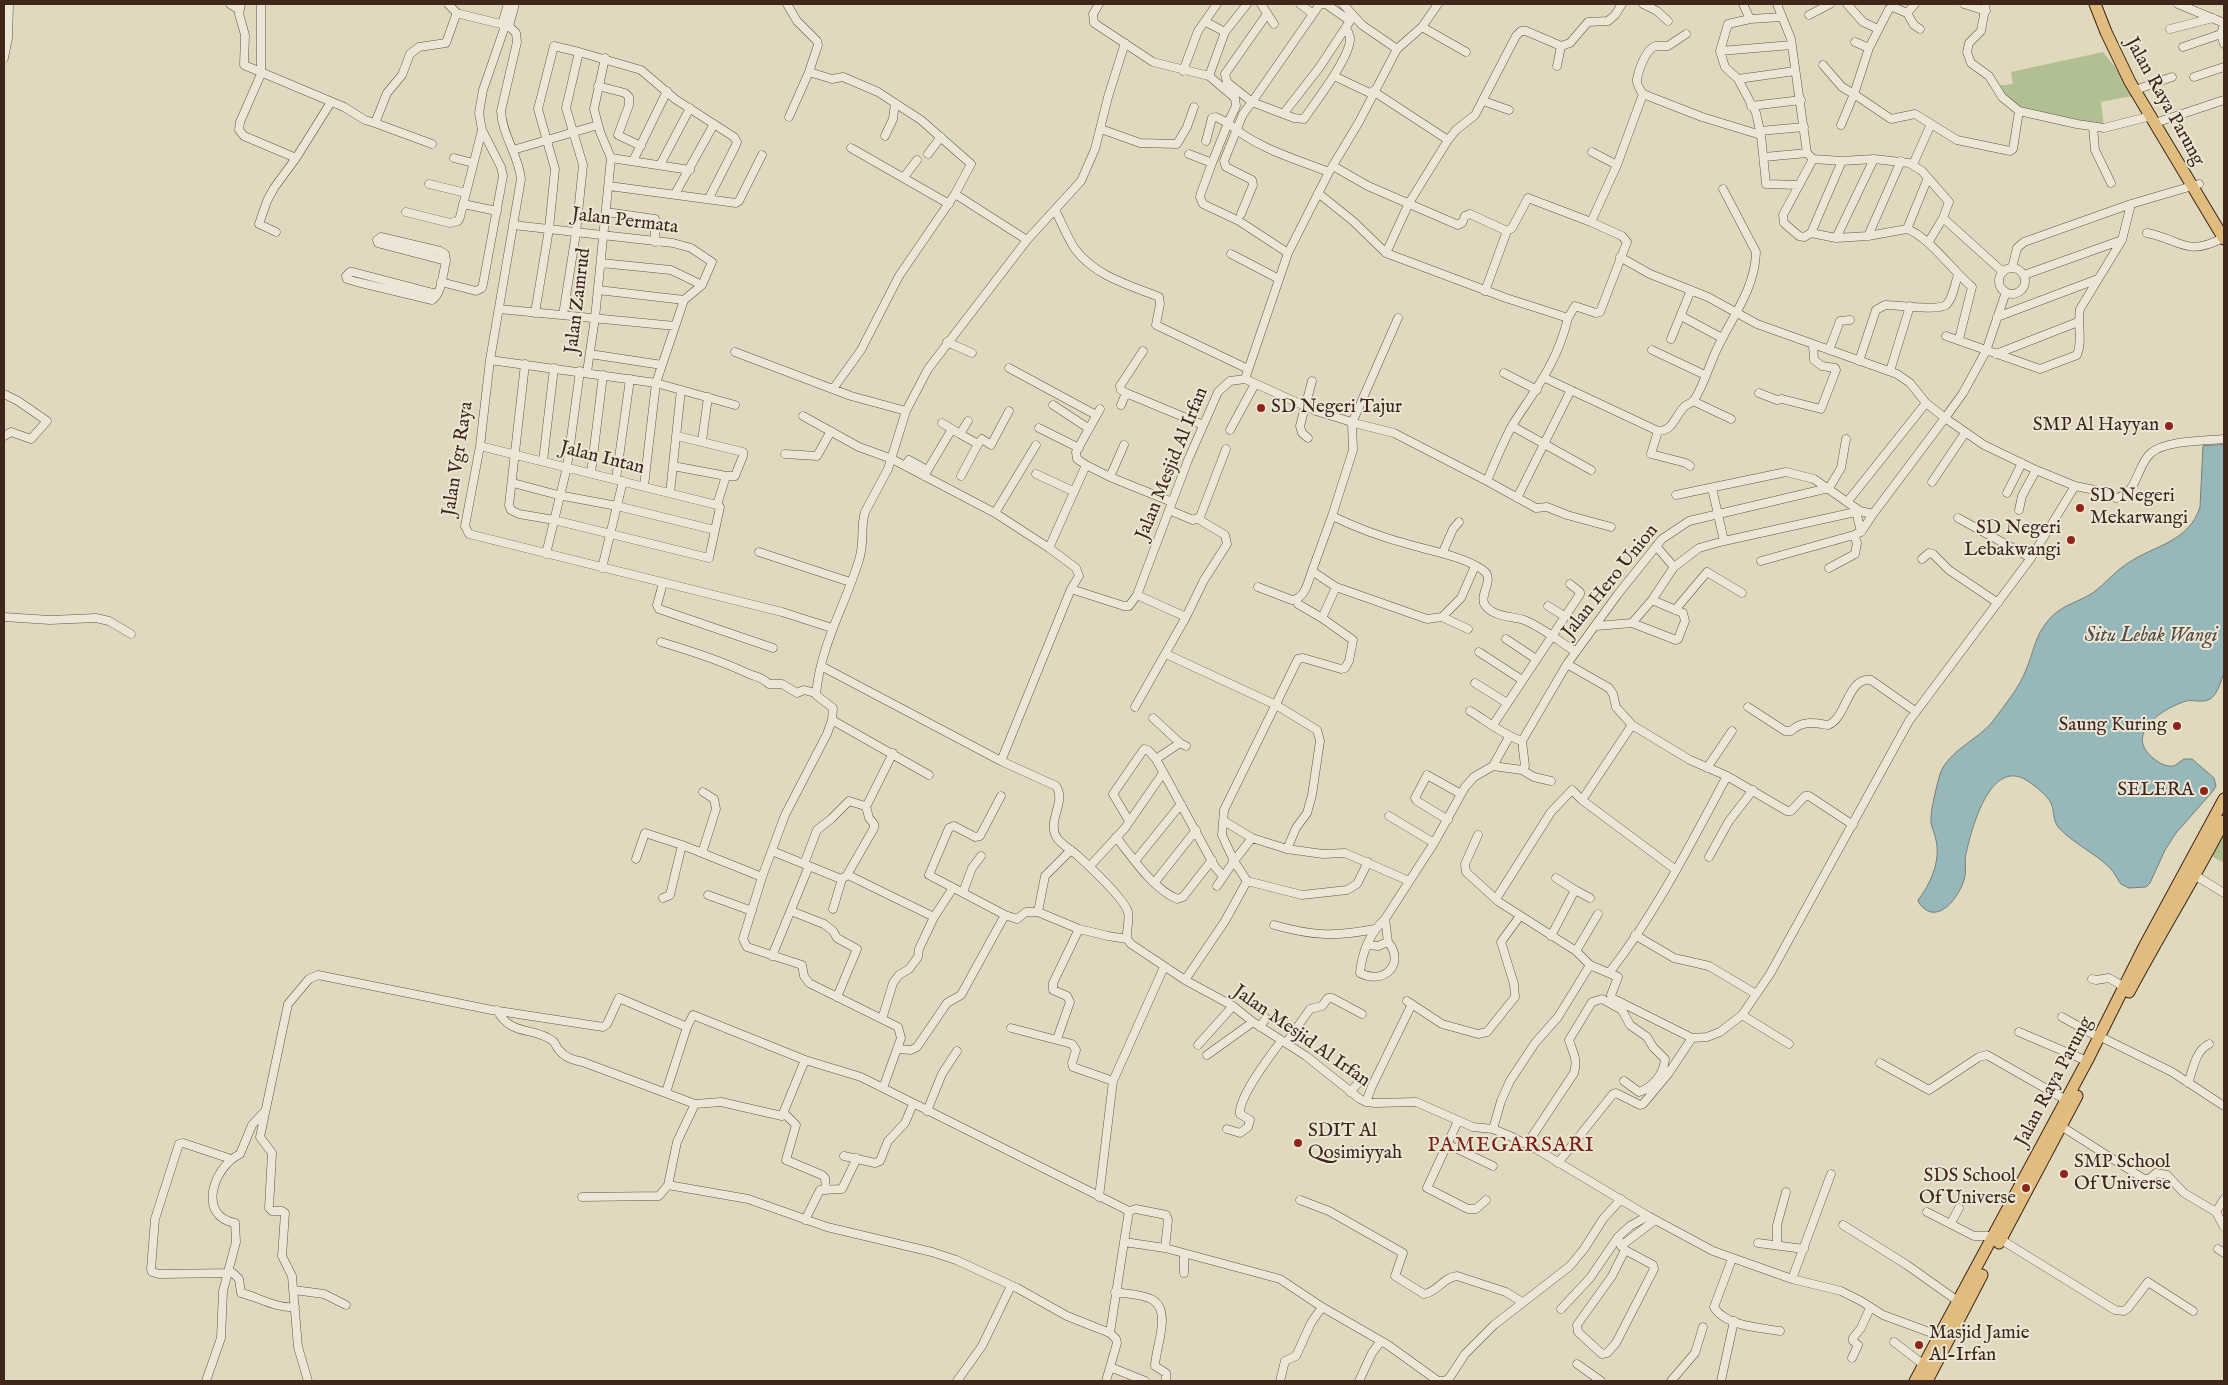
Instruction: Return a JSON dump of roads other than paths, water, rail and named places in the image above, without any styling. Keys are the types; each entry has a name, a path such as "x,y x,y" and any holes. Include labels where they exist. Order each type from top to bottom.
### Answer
{"highway":[{"name":"Jalan Raya Parung","path":"2095,4 2116,55 2196,185 2224,235"},
{"name":"Jalan Raya Parung","path":"2101,4 2108,25 2156,120"},
{"name":"Jalan Raya Parung","path":"1927,1381 2066,1100 2102,1038 2224,799"},
{"name":"Jalan Raya Parung","path":"1915,1381 2061,1126 2124,987 2196,876 2224,821"}],"street":[{"path":"4,58 8,38 9,4"},
{"path":"230,4 240,7 245,35 244,65 261,74 348,109 360,118 432,144"},
{"path":"261,4 261,74 240,122 239,130 244,136 296,158"},
{"path":"448,4 458,14 505,26"},
{"path":"505,26 508,4"},
{"path":"441,282 472,290 482,288 503,172 482,130 480,120 481,96 505,26 515,4"},
{"path":"786,4 797,22 817,41 818,45 809,72 789,117"},
{"path":"1099,4 1093,14 1092,20 1094,23 1153,62 1209,76 1235,98 1236,106 1201,192 1203,204 1239,221 1288,253"},
{"path":"1183,71 1198,31 1217,4"},
{"path":"1209,76 1225,32 1247,4"},
{"path":"1261,4 1274,24"},
{"path":"1300,4 1313,14"},
{"path":"1242,214 1253,186 1252,180 1226,167 1224,161 1236,130 1243,114 1319,4 1326,4 1350,21 1319,68 1284,112"},
{"path":"1343,4 1362,26 1397,49"},
{"path":"1438,4 1422,26 1397,49 1318,193 1288,253 1245,379 1306,407 1352,423 1394,433 1536,508 1547,507 1567,515 1611,527"},
{"path":"1386,253 1409,203 1448,140 1456,130 1475,115 1500,63 1516,36 1521,31 1526,31 1561,46 1570,43 1588,22 1602,23 1612,18 1622,4"},
{"path":"1643,4 1657,11 1668,22"},
{"path":"1743,4 1750,19"},
{"path":"1776,4 1792,45 1810,156 1782,219 1789,229 1799,236 1804,237 1811,233 1842,161"},
{"path":"1809,15 1830,4"},
{"path":"1848,4 1863,22 1878,29"},
{"path":"1906,13 1915,4"},
{"path":"1964,4 1986,7 1982,31 1969,43 1968,58 1971,63 1989,76 2002,97 2019,111 2093,127 2111,127 2156,120 2224,100"},
{"path":"2178,4 2224,24 2221,34 2224,44"},
{"path":"1841,125 1854,94 1869,48 1892,7 1906,13 1914,25 1920,29"},
{"path":"375,123 387,94 402,75 410,54 419,47 446,43 455,17 458,14"},
{"path":"1267,14 1225,74 1227,82 1252,102 1284,112 1294,118 1304,118 1334,76 1350,40 1346,27"},
{"path":"1782,17 1750,19 1728,24 1720,51 1726,70 1738,79 1756,113 1761,133 1766,184 1799,184"},
{"path":"2170,29 2213,18"},
{"path":"1206,22 1225,32"},
{"name":"Jalan Vgr Raya","path":"505,26 516,33 517,42 501,112 502,121 519,167 521,179 490,360 480,446 465,526 466,530 469,534 782,612 832,628"},
{"path":"1422,26 1466,52"},
{"path":"1686,34 1668,46 1655,46 1648,51 1637,79 1638,86 1643,94 1702,117 1761,133 1804,127"},
{"path":"2183,47 2221,34"},
{"path":"1855,42 1869,48"},
{"path":"883,1088 901,1038 898,1027 809,983 804,976 802,966 747,947 743,942 762,877 785,814 827,734 832,720 833,708 816,696 821,666 832,628 864,546 862,519 892,459 906,411 921,380 947,342 1027,240 1081,181 1091,160 1125,43"},
{"path":"1720,51 1792,45"},
{"path":"535,312 549,229 555,169 538,109 552,49 557,46 605,58 641,70 666,91 734,137 737,144 709,198"},
{"path":"1557,66 1561,46"},
{"path":"563,315 576,233 583,165 566,108 579,52"},
{"name":"Jalan Zamrud","path":"546,554 558,496 567,467 583,372 590,354 595,318 611,158 598,125 594,107 605,58"},
{"path":"1823,65 1839,85 1891,119 1895,120 1912,114 1957,140 2010,151 2013,149 2019,111"},
{"path":"2194,77 2224,67"},
{"path":"1738,79 1795,71"},
{"path":"809,72 832,79 843,77 878,92 913,113 971,164 949,204 900,276 861,350 834,389"},
{"path":"1334,76 1373,93 1448,140"},
{"path":"2141,88 2172,77"},
{"path":"598,86 625,93 630,97 618,135 640,146"},
{"path":"633,161 666,91"},
{"path":"1591,222 1617,165 1643,94"},
{"path":"1751,106 1801,100"},
{"path":"1483,101 1509,110"},
{"path":"276,232 261,226 259,222 274,188 296,158 330,102"},
{"path":"885,136 893,119 895,103"},
{"path":"1101,128 1140,143 1177,144 1187,127 1194,107"},
{"path":"660,165 690,108"},
{"path":"1206,141 1212,118 1216,117 1257,143 1331,169 1458,225 1462,223 1465,216 1470,214 1507,231"},
{"path":"675,194 714,124"},
{"path":"1914,162 1931,124"},
{"path":"513,150 598,125"},
{"path":"2093,127 2095,150 2111,183"},
{"path":"406,212 454,223 460,217 482,130"},
{"path":"928,154 941,137"},
{"path":"851,148 949,204"},
{"path":"1592,152 1617,165"},
{"path":"1188,154 1212,164"},
{"path":"608,186 737,202 762,156"},
{"path":"1764,157 1810,156 1842,161 1874,159 1901,161 1916,166 1949,202 1943,218 1928,243"},
{"path":"454,158 473,163"},
{"path":"611,158 690,170"},
{"path":"1836,238 1874,159"},
{"path":"904,177 917,160"},
{"path":"1868,236 1901,161"},
{"path":"1907,229 1928,180"},
{"path":"429,184 466,193"},
{"path":"2012,268 2020,244 2131,204 2196,185"},
{"path":"1545,378 1658,432 1668,428 1683,409 1694,401 1704,375 1722,338 1737,314 1752,279 1756,252 1723,189"},
{"path":"1318,193 1353,221 1386,253 1485,290 1568,318"},
{"path":"955,194 1027,240"},
{"path":"1485,290 1507,231 1512,228 1528,198 1591,222 1625,238 1626,242 1600,312 1596,313 1575,306 1568,318 1559,346 1545,378 1512,426 1487,481"},
{"path":"464,204 497,211"},
{"path":"1946,336 2037,368 2044,368 2077,355 2079,339 2078,322 2083,300 2122,240 2131,204"},
{"path":"1056,210 1074,246 1091,265 1108,276 1159,297 1160,304 1156,325 1248,369"},
{"path":"606,212 655,220 655,242"},
{"path":"1943,218 2003,272"},
{"name":"Jalan Permata","path":"513,224 576,233 673,243 691,248 710,260 712,264 702,285 684,300"},
{"path":"1811,233 1836,238 1868,236 1907,229 1928,243 1972,288 1959,339"},
{"path":"2147,233 2192,248 2208,245 2224,235"},
{"path":"437,294 353,272 346,276 350,280 429,301 435,299 437,294 446,260 445,254 440,251 381,237 377,240 381,244 446,260"},
{"path":"2024,275 2122,240"},
{"path":"1231,254 1279,279"},
{"path":"1620,257 1650,274 1692,290 1772,331 1890,371 1910,383 1926,402 1984,445 2036,470 2075,486 2095,490 2112,498 2119,498 2131,488 2151,453 2168,446 2224,439"},
{"path":"601,263 671,270 702,285"},
{"path":"2012,268 2017,269 2024,275 2024,286 2021,290 2017,293 2006,292 2000,285 1999,280 2003,272 2012,268"},
{"path":"1859,362 1879,307 1885,305 1936,307 1945,305 1948,302 1958,275"},
{"path":"1997,317 2098,279"},
{"path":"598,290 684,300 656,383 644,486"},
{"path":"1671,339 1692,290"},
{"path":"1761,561 1858,534 1963,394 1986,351 2006,292"},
{"path":"1890,371 1910,306"},
{"path":"499,309 675,326"},
{"path":"1681,316 1722,338"},
{"path":"1258,586 1292,600 1298,600 1302,596 1332,516 1353,450 1352,423 1398,318"},
{"path":"1829,350 1840,321 1850,320"},
{"path":"1996,354 2078,322"},
{"path":"947,342 972,353"},
{"path":"1759,393 1777,400 1782,399 1820,409 1836,370 1835,368 1822,366 1814,360 1813,345"},
{"path":"1652,350 1704,375"},
{"path":"1143,351 1120,386 1121,390 1203,425"},
{"path":"735,352 886,407 906,411"},
{"path":"590,354 662,365"},
{"path":"490,360 656,383 735,404"},
{"path":"525,364 509,505 511,510 518,514 554,520 709,558 720,507 717,505 726,476"},
{"path":"543,461 554,368"},
{"path":"1009,368 1098,412 1088,428 1076,456 1086,465 1170,506 1193,520 1198,519 1225,535 1227,544 1204,580 1166,654 1135,707"},
{"path":"1504,373 1537,390"},
{"path":"591,473 603,376"},
{"path":"602,568 617,506 630,379"},
{"name":"Jalan Mesjid Al Irfan","path":"1137,595 1203,425 1222,387 1230,381 1245,379"},
{"path":"1308,438 1300,429 1312,381"},
{"path":"1230,430 1255,384"},
{"path":"670,493 681,390"},
{"path":"1517,498 1571,390"},
{"path":"1121,405 1126,393"},
{"path":"4,394 18,401 46,421 31,439 11,432 4,436"},
{"path":"702,441 708,397"},
{"path":"1694,401 1731,419"},
{"path":"1848,502 1926,402"},
{"path":"1052,405 1088,428"},
{"path":"961,476 982,439 991,445 1009,411"},
{"path":"803,416 858,447 925,473 995,513 1049,548 1078,571 1079,576 1071,589 1001,761"},
{"path":"960,434 968,421"},
{"path":"942,423 978,444"},
{"path":"1512,426 1591,470"},
{"path":"1039,428 1078,448"},
{"path":"925,473 952,429"},
{"path":"785,454 817,456 830,431"},
{"path":"1658,432 1651,454 1686,462 1690,466"},
{"path":"1932,482 1966,433"},
{"path":"673,466 734,476 744,454 702,441 676,436"},
{"path":"1829,488 1841,468 1846,439"},
{"path":"995,513 1036,445"},
{"path":"1110,477 1124,445"},
{"name":"Jalan Intan","path":"480,446 717,505"},
{"path":"1198,519 1202,514 1226,449"},
{"path":"2006,493 2022,463"},
{"path":"1049,548 1073,490 1086,465"},
{"path":"2019,510 2022,496 2036,470"},
{"path":"1676,495 1786,472 1814,479 1829,488 1858,511 1858,534 1855,554 1829,568"},
{"path":"1036,474 1073,490"},
{"path":"513,483 558,496 617,506 715,530"},
{"path":"1478,835 1464,869 1496,899 1520,916 1576,951 1590,965 1619,978 1611,995 1612,998 1692,1038 1713,1035 1731,1025 1742,1015 1770,974 1915,711 2031,558 2075,486"},
{"path":"1712,488 1724,541"},
{"name":"Jalan Hero Union","path":"1522,740 1567,664 1656,546 1681,525 1718,513 1829,488"},
{"path":"1632,623 1652,600 1674,567 1700,548 1858,511 1873,514"},
{"path":"1332,516 1388,538 1443,552 1486,572 1488,576 1483,599 1484,605 1507,617 1524,620 1576,652"},
{"path":"1958,518 2031,558"},
{"path":"1443,552 1453,529 1459,522"},
{"path":"1656,546 1674,567"},
{"path":"759,552 850,582"},
{"path":"1922,559 1929,553 1933,554 1949,570 1998,603"},
{"path":"1442,617 1461,598 1475,566"},
{"path":"1312,572 1336,587 1427,619 1442,617 1468,629"},
{"path":"1675,610 1707,572 1742,593"},
{"path":"663,583 657,605 658,609 773,648"},
{"path":"1494,725 1580,594 1570,584"},
{"path":"1322,618 1336,587"},
{"path":"1071,589 1124,606 1132,603 1137,595 1186,617"},
{"path":"1596,626 1632,623 1676,640 1686,620 1683,613 1652,600"},
{"path":"1298,604 1351,637 1354,643 1349,661 1345,668 1341,669 1302,658 1298,659 1226,804 1222,835 1234,861 1247,881 1302,895 1347,890 1357,884 1368,862"},
{"path":"1548,606 1564,616"},
{"path":"4,617 58,620 96,618 109,621 131,634"},
{"path":"1506,639 1536,659"},
{"path":"661,642 715,658 753,676 762,677 769,684 782,684 797,693 804,690 816,693"},
{"path":"1479,652 1522,680"},
{"path":"1166,654 1276,705 1317,730 1320,741 1318,765 1307,813 1296,828 1287,848"},
{"path":"1567,664 1609,688 1613,694 1616,707 1632,725 1707,768 1753,790 1787,811 1791,811 1805,796 1810,796 1853,825"},
{"path":"821,666 1001,761 1056,786 1060,797 1053,825 1054,833 1058,840 1090,866 1125,905 1128,914 1127,939 1079,929 1038,912 1026,912 1017,919 1005,915 929,875 949,828 954,826 976,837 980,836 1000,796"},
{"path":"1748,706 1785,731 1791,731 1798,725 1811,722 1828,725 1838,719 1846,701 1860,681 1871,680 1915,711"},
{"path":"1475,683 1507,703"},
{"path":"1470,711 1494,725 1509,737 1522,740 1525,766 1522,770"},
{"path":"1153,718 1183,744 1156,759"},
{"path":"832,720 929,775"},
{"path":"1582,800 1632,725"},
{"path":"1707,768 1732,731"},
{"path":"1386,919 1388,942 1392,948 1394,962 1384,976 1375,978 1360,972 1367,945 1375,929 1386,919 1434,844 1469,782 1493,766 1509,737"},
{"path":"1129,820 1113,794 1144,749 1148,750 1156,759 1212,860 1223,876"},
{"path":"833,909 845,877 874,828 866,806 893,753"},
{"path":"1493,766 1522,770 1529,775 1551,781"},
{"path":"1090,866 1116,837 1163,773"},
{"path":"1448,820 1415,798 1427,775 1461,794"},
{"path":"1610,973 1676,870 1726,776"},
{"path":"1709,857 1729,821 1753,790"},
{"path":"1496,899 1551,812 1569,791 1574,791 1582,800 1676,870"},
{"path":"702,853 716,809 714,799 703,792"},
{"path":"772,956 791,911 817,830 831,820 849,801 866,806"},
{"path":"1135,861 1181,804"},
{"path":"1389,816 1434,844"},
{"path":"1224,821 1252,838 1287,848 1323,854 1345,854 1368,862 1409,881"},
{"path":"1155,882 1196,830"},
{"path":"636,859 645,833 682,845 762,877"},
{"path":"1116,837 1155,882 1171,896 1181,899 1212,860"},
{"path":"1217,886 1252,838"},
{"path":"662,898 670,895 682,845"},
{"path":"1038,912 1046,876 1071,850"},
{"path":"772,851 806,865 845,877 934,917"},
{"path":"963,892 972,868 981,856"},
{"path":"2196,876 2224,893"},
{"path":"1556,878 1590,898"},
{"path":"1186,980 1225,921 1247,881"},
{"path":"882,1019 893,983 899,975 909,969 918,956 918,949 934,917 953,888"},
{"path":"1551,936 1575,890"},
{"path":"708,894 752,911"},
{"path":"791,911 824,924 833,931 837,938 857,949 837,997"},
{"path":"1576,951 1598,914"},
{"path":"897,1049 911,1050 917,1046 947,1003 960,995 1005,915"},
{"path":"1366,1102 1410,1003 1442,1024 1478,1034 1487,1032 1515,997 1514,984 1501,942 1520,916"},
{"path":"1274,925 1315,935 1347,934 1375,929"},
{"path":"1057,1039 1070,1002 1067,996 1053,990 1053,983 1079,929"},
{"path":"1635,935 1674,958 1709,966 1756,994"},
{"name":"Jalan Mesjid Al Irfan","path":"1127,939 1131,944 1164,967 1233,1006 1366,1102 1416,1102 1482,1130 1493,1129 1527,1144 1651,1218 1713,1251 1792,1279 1841,1292 1861,1300 1870,1308 1884,1315 1940,1336"},
{"path":"1367,945 1378,946 1388,942"},
{"path":"1493,1129 1501,1101 1510,1082 1527,1054 1558,1017 1590,965"},
{"path":"1099,1197 1113,1081 1164,967"},
{"path":"308,1381 298,1347 291,1272 282,1256 285,1214 282,1211 272,1211 268,1207 272,1153 260,1137 288,1004 303,985 315,976 325,975 372,987 603,1027 607,1024 619,998 688,1027"},
{"path":"2092,979 2109,978 2124,987"},
{"path":"1227,1129 1240,1133 1248,1127 1250,1120 1240,1114 1241,1104 1261,1069 1310,1009 1322,1006 1328,998 1332,998 1362,1014"},
{"path":"1527,1144 1574,1073 1577,1063 1576,1055 1569,1040 1592,1002 1597,999 1602,999 1622,1010 1630,1025 1647,1037 1665,1060 1664,1068 1648,1090 1638,1092 1624,1081"},
{"path":"1198,1045 1233,1006"},
{"path":"497,1010 506,1024 554,1042 558,1050 572,1060 583,1062 695,1104 721,1102 778,1116 784,1113 805,1060"},
{"path":"666,1092 693,1015 805,1060 856,1076 883,1088 1129,1211 1136,1209 1166,1215 1168,1220 1165,1248"},
{"path":"1742,1015 1789,1044"},
{"path":"2062,1017 2172,1072 2188,1084 2223,1103"},
{"path":"1260,1026 1266,1018"},
{"path":"1207,1055 1253,1022"},
{"path":"1011,1028 1057,1039 1074,1046 1076,1050 1072,1063 1073,1067 1113,1081"},
{"path":"2019,1032 2087,1062"},
{"path":"1558,1163 1614,1093 1640,1105 1643,1104 1668,1074 1692,1038"},
{"path":"2188,1084 2199,1053 2209,1044"},
{"path":"927,1111 942,1074 956,1051"},
{"path":"1880,1063 1929,1090 1979,1057 1987,1054 2066,1100"},
{"path":"1350,1092 1361,1080"},
{"path":"582,1197 655,1197 666,1190 677,1142 695,1104"},
{"path":"844,1156 875,1163 880,1161 884,1156 888,1141 905,1123 913,1104"},
{"path":"206,1381 221,1338 223,1291 230,1273 236,1242 235,1223 225,1221 218,1216 212,1195 217,1175 231,1159 240,1154 252,1125 266,1110"},
{"path":"784,1113 796,1125 787,1151 786,1160 822,1175 825,1178 826,1190"},
{"path":"1458,1121 1427,1186 1428,1190 1468,1209 1476,1209 1486,1200"},
{"path":"2061,1126 2144,1179 2149,1179 2156,1173 2166,1175 2184,1193 2216,1212 2224,1227"},
{"path":"231,1159 183,1143 179,1144 155,1219 152,1272 159,1274 237,1274 240,1279 241,1293 282,1306 295,1307"},
{"path":"1447,1144 1492,1166"},
{"path":"806,1220 822,1189 838,1190 844,1186 857,1158"},
{"path":"1792,1279 1831,1174"},
{"path":"668,1185 748,1198 806,1220 867,1238 932,1252 956,1260 1011,1286 1066,1316 1110,1333 1116,1338 1117,1343 1106,1381"},
{"path":"1777,1245 1777,1225 1786,1192"},
{"path":"1124,1242 1165,1248 1280,1279 1322,1307 1409,1358 1438,1381 1444,1381 1478,1339 1522,1302 1570,1266 1584,1249 1603,1219 1621,1199"},
{"path":"2216,1212 2224,1199"},
{"path":"1300,1200 1329,1211 1403,1253 1395,1276 1424,1294 1431,1292 1449,1277 1457,1276 1506,1292 1522,1302"},
{"path":"1951,1223 1959,1208"},
{"path":"1110,1333 1129,1211"},
{"path":"1927,1212 1974,1236 1997,1238 2115,1310 2124,1311 2128,1308 2148,1282 2193,1311"},
{"path":"1561,1309 1590,1278 1618,1237 1630,1226 1651,1218"},
{"path":"1618,1237 1623,1248 1654,1268 1616,1343 1607,1353 1602,1354 1578,1332 1577,1327 1612,1276 1623,1248 1651,1218"},
{"path":"1844,1225 1959,1302"},
{"path":"1758,1243 1804,1249"},
{"path":"1184,1254 1184,1273"},
{"path":"1732,1259 1714,1307 1720,1314 1734,1321 1780,1331"},
{"path":"957,1381 982,1346 1011,1286"},
{"path":"294,1290 324,1294 346,1305"},
{"path":"1115,1292 1152,1300 1157,1304 1162,1313 1162,1322 1155,1366 1166,1372 1166,1381"},
{"path":"1280,1381 1285,1361 1296,1356 1307,1332 1322,1307"},
{"path":"1852,1358 1858,1345 1853,1338 1861,1328 1870,1308"},
{"path":"1721,1381 1734,1321"},
{"path":"1671,1381 1696,1353 1703,1327"},
{"path":"1359,1381 1372,1354 1381,1342"},
{"path":"1894,1342 1924,1365"},
{"path":"1577,1364 1600,1381"},
{"path":"1110,1367 1145,1381"}],"water":[{"name":"Situ Lebak Wangi","path":"2224,445 2224,672 2213,697 2203,701 2186,701 2165,711 2149,724 2142,740 2145,749 2153,758 2168,766 2174,766 2184,759 2192,759 2214,778 2216,786 2213,791 2176,833 2165,850 2150,883 2146,887 2129,888 2121,884 2112,870 2104,863 2059,828 2055,822 2051,803 2040,790 2026,780 2013,776 2002,779 1993,787 1984,800 1972,829 1965,857 1965,877 1959,891 1952,902 1942,910 1931,912 1926,910 1918,900 1927,887 1936,864 1936,838 1931,825 1931,817 1937,785 1944,766 1950,758 1987,728 2006,703 2023,677 2040,633 2052,616 2094,592 2128,563 2170,541 2188,528 2195,519 2200,507 2203,446"}],"place":[{"name":"SD Negeri Tajur","path":"1261,408"},
{"name":"SMP Al Hayyan","path":"2169,426"},
{"name":"SD Negeri Mekarwangi","path":"2080,508"},
{"name":"SD Negeri Lebakwangi","path":"2071,540"},
{"name":"Saung Kuring","path":"2177,726"},
{"name":"SELERA","path":"2204,791"},
{"name":"SDIT Al Qosimiyyah","path":"1298,1143"},
{"name":"SMP School Of Universe","path":"2064,1174"},
{"name":"SDS School Of Universe","path":"2026,1188"},
{"name":"Masjid Jamie Al-Irfan","path":"1919,1345"}],"district":[{"name":"PAMEGARSARI","path":"1511,1147"}]}
